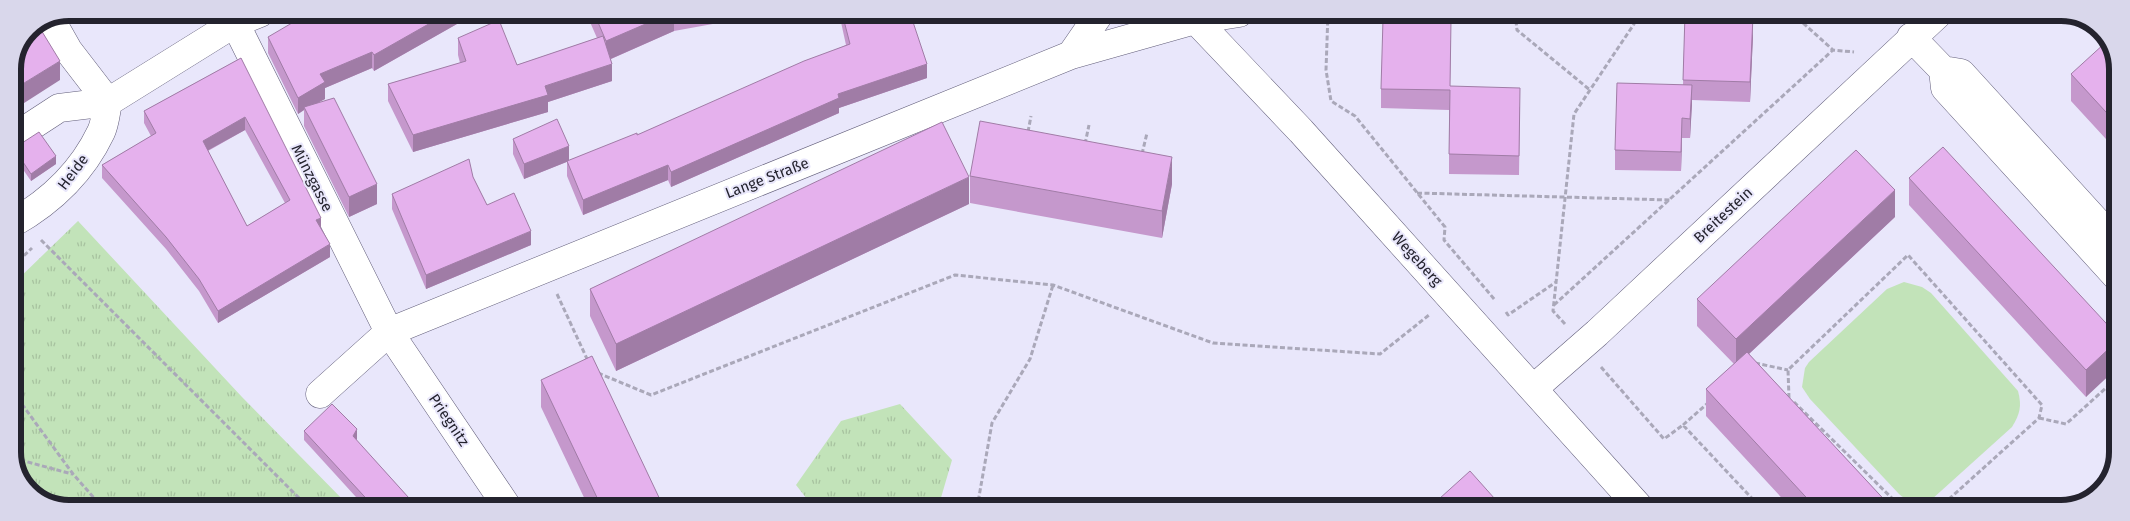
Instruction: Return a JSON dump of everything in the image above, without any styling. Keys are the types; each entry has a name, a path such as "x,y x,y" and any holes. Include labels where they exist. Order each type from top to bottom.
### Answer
{"street":[{"path":"21,133 59,108 108,102 234,21"},
{"name":"Münzgasse","path":"240,21 389,332"},
{"path":"1071,55 1094,21"},
{"name":"Lange Straße","path":"320,394 389,332 1071,55 1179,21"},
{"name":"Wegeberg","path":"1196,21 1301,131 1633,500"},
{"name":"Breitestein","path":"1533,389 1596,333 1930,21"},
{"path":"53,24 68,50 108,102"},
{"path":"1911,37 1943,70 1961,73 2109,235"},
{"path":"1943,70 1945,88 2109,267"},
{"name":"Heide","path":"21,218 56,194 82,163 102,131 108,102"},
{"name":"Priegnitz","path":"389,332 503,500"}],"path":[{"path":"1328,21 1326,70 1331,101 1355,116 1444,227 1444,240 1508,315 1556,282"},
{"path":"1516,21 1517,30 1590,90"},
{"path":"1800,21 1833,50 1854,52 1861,46"},
{"path":"1554,305 1833,50"},
{"path":"1027,138 1031,116"},
{"path":"1084,148 1089,125"},
{"path":"1140,159 1147,133"},
{"path":"1417,193 1671,200"},
{"path":"41,240 300,500"},
{"path":"1894,500 1788,397 1788,370 1908,255 2042,404 2038,418 1948,500"},
{"path":"545,268 588,362"},
{"path":"592,370 650,396 955,275 1053,285 1213,343 1380,354 1451,297"},
{"path":"978,500 992,423 1030,359 1053,285"},
{"path":"1753,362 1788,370"},
{"path":"2038,418 2066,424 2109,384"},
{"path":"1683,424 1711,400"},
{"path":"21,403 73,474 96,500"},
{"path":"22,460 73,474"}],"green space":[{"path":"78,221 242,397 343,500 69,500 60,499 45,493 29,478 21,455 21,276"},
{"path":"1904,282 1922,287 1931,293 2018,391 2020,406 2012,427 1931,500 1908,500 1899,494 1810,399 1802,387 1805,368 1809,362 1887,289"},
{"path":"900,404 952,460 940,500 808,500 796,485 841,421"}],"building":[{"path":"295,21 434,21 374,55 372,52 320,74 325,82 298,98 268,37"},
{"path":"499,21 517,65 603,36 612,64 545,86 548,95 413,135 388,84 466,61 458,38"},
{"path":"597,21 652,21 606,41"},
{"path":"844,21 913,21 927,64 838,94 839,98 671,172 668,165 583,200 567,161 637,133 637,135 804,61 850,44"},
{"path":"1383,21 1451,21 1450,86 1520,88 1519,156 1449,154 1450,90 1381,89"},
{"path":"1685,21 1753,21 1750,82 1683,80"},
{"path":"41,30 60,61 21,85 22,60 25,51 35,35"},
{"path":"2102,46 2109,66 2109,115 2071,74"},
{"path":"241,58 321,218 316,220 330,244 218,311 199,279 166,237 102,165 156,133 144,111","holes":["245,117 290,200 247,226 203,141"]},
{"path":"1617,83 1692,85 1690,119 1682,118 1681,152 1615,150"},
{"path":"334,98 377,184 349,197 304,107"},
{"path":"557,119 569,146 524,164 513,139"},
{"path":"980,121 1172,157 1162,211 970,176"},
{"path":"942,122 969,177 616,344 590,289"},
{"path":"39,132 56,156 31,174 21,159 22,143"},
{"path":"1943,147 2109,326 2109,348 2086,370 1909,178"},
{"path":"1856,150 1895,190 1736,339 1697,299"},
{"path":"469,159 473,177 487,205 514,193 531,231 426,275 392,194"},
{"path":"1747,352 1885,500 1809,500 1706,389"},
{"path":"592,356 660,500 598,500 541,380"},
{"path":"332,404 357,429 353,436 411,500 368,500 304,431"},
{"path":"1470,471 1496,500 1438,500"}]}
